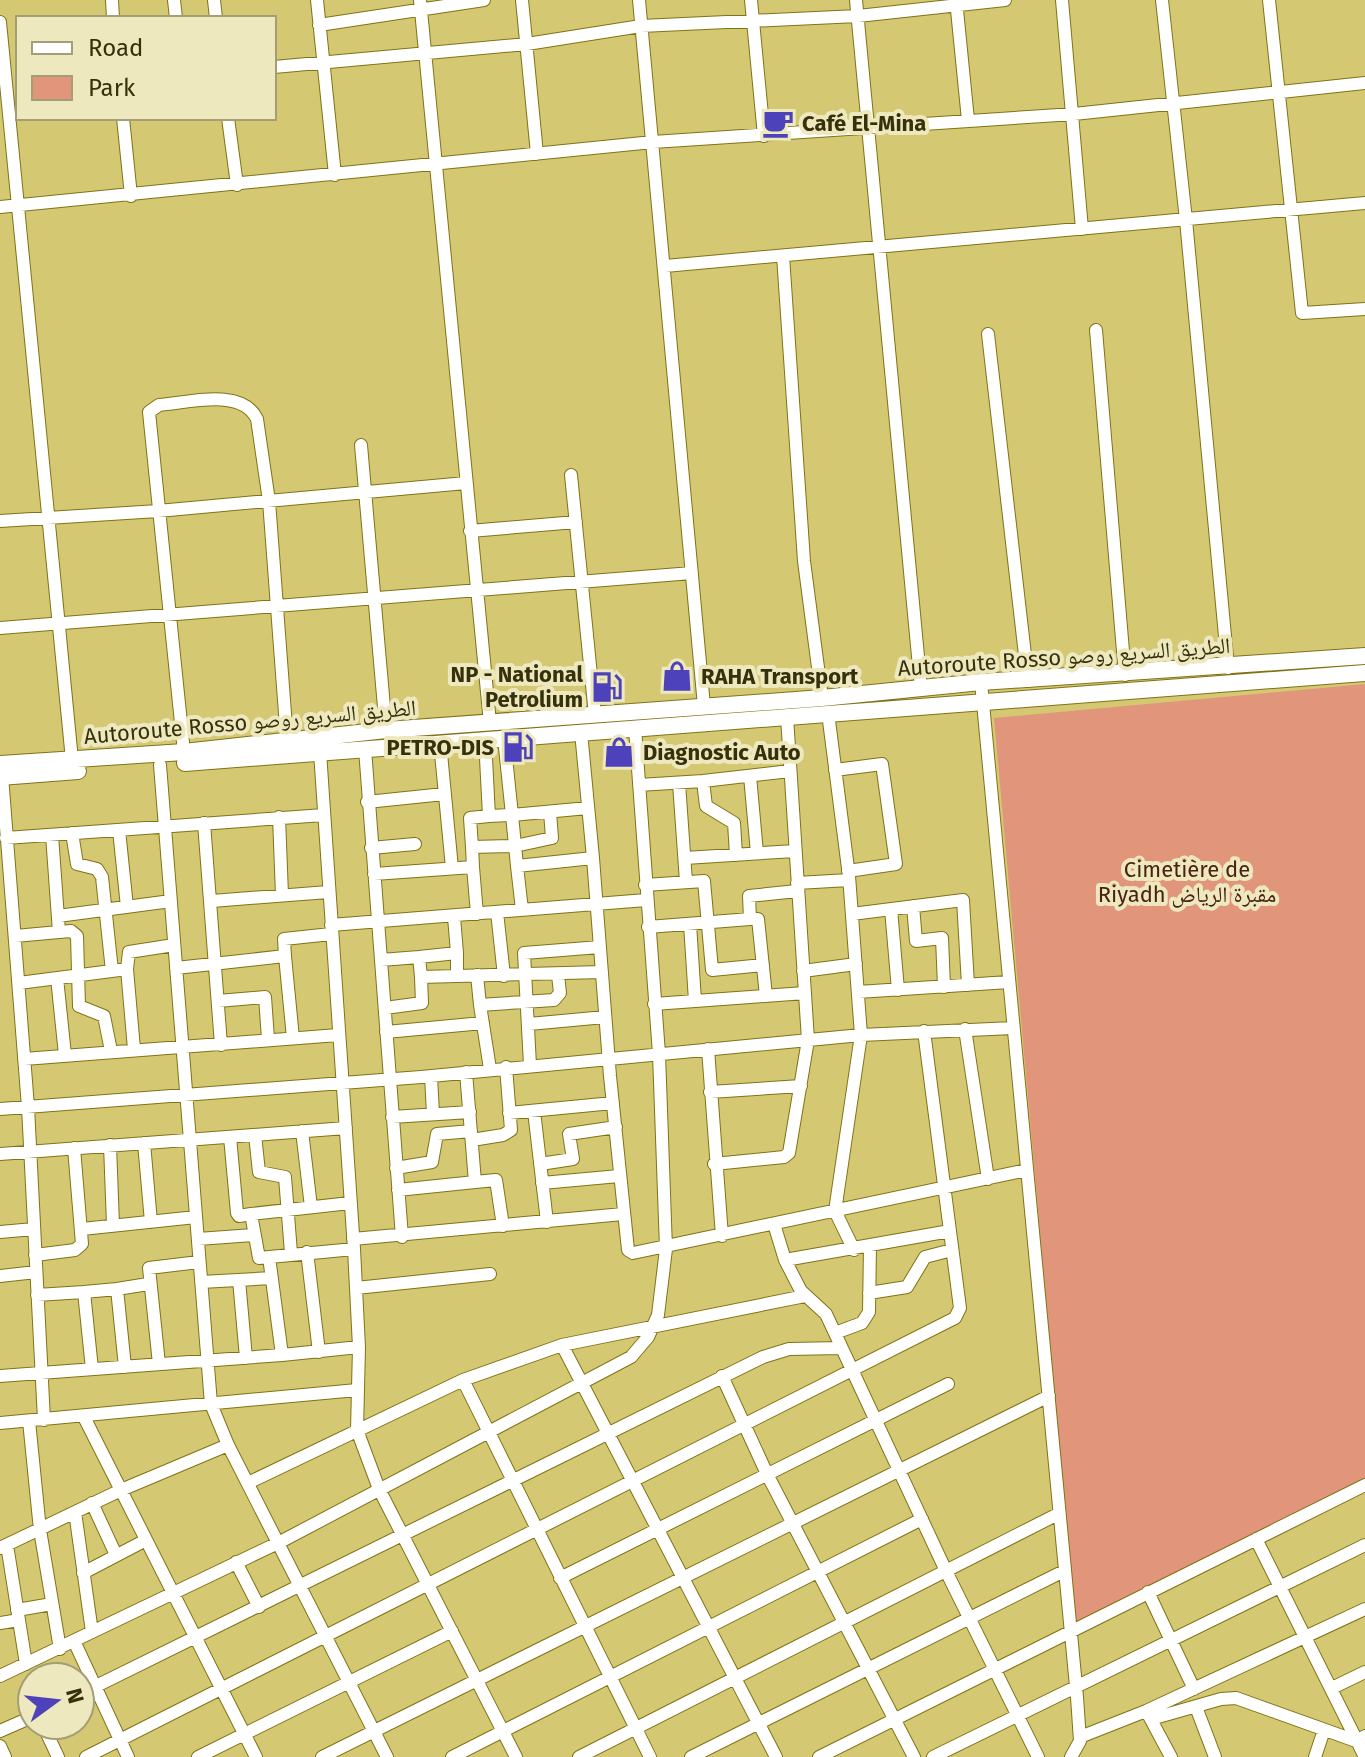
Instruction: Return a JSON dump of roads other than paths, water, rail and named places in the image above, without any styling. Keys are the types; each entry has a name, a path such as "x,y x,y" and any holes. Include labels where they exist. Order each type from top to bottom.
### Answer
{"highway":[{"name":"Autoroute Rosso الطريق السريع روصو","path":"1,772 72,760 184,752 386,730 488,731 504,738 787,717 825,706 921,688 1365,656"},
{"name":"Autoroute Rosso الطريق السريع روصو","path":"1,772 160,765 440,743 488,731 595,715 704,706 982,704 1365,673"}],"street":[{"path":"317,0 335,175"},
{"path":"319,25 420,6 484,0"},
{"path":"524,0 537,154"},
{"path":"639,0 704,706"},
{"path":"751,0 764,136"},
{"path":"856,0 921,688"},
{"path":"276,67 527,44 641,26 753,18 858,16 1005,0"},
{"path":"1062,0 1082,229"},
{"path":"1162,0 1228,668"},
{"path":"1269,0 1302,313 1365,309"},
{"path":"957,3 968,120"},
{"path":"420,6 477,591 488,731 489,816"},
{"path":"0,22 72,760"},
{"path":"4,55 16,54"},
{"path":"0,207 653,142 1074,114 1365,83"},
{"path":"123,120 131,196"},
{"path":"228,120 237,185"},
{"path":"665,266 1365,203"},
{"path":"783,256 803,547 849,876 856,964 861,1035 835,1211 854,1250"},
{"path":"1096,330 1125,675"},
{"path":"988,334 1028,681"},
{"path":"184,752 149,412 159,405 236,400 252,409 269,501 287,740"},
{"path":"361,445 386,730"},
{"path":"571,475 595,715"},
{"path":"0,521 158,511 466,483"},
{"path":"470,531 576,522"},
{"path":"0,628 692,573"},
{"path":"981,682 1076,1689 1080,1737 1079,1748 1071,1757"},
{"path":"714,1164 787,1155 801,1086 808,1040 787,717"},
{"path":"33,1661 280,1542 631,1357 654,1326 662,1304 666,1249 659,1054 635,728"},
{"path":"581,732 628,1250 633,1253 666,1249 1027,1170"},
{"path":"504,738 522,910"},
{"path":"440,743 452,868"},
{"path":"365,749 402,1237"},
{"path":"320,752 356,1288 359,1347 357,1430 379,1489 516,1757"},
{"path":"750,919 749,896 896,864 882,764 835,770"},
{"path":"160,765 211,1404 228,1445 250,1482 387,1757"},
{"path":"639,785 790,771"},
{"path":"1,772 28,1107 44,1420"},
{"path":"750,776 757,853"},
{"path":"703,781 706,806 734,823 736,855"},
{"path":"679,783 686,882"},
{"path":"367,802 444,794"},
{"path":"477,914 470,818 588,808"},
{"path":"472,847 515,846 552,838 550,812"},
{"path":"6,838 324,815"},
{"path":"279,817 282,895"},
{"path":"204,823 221,1045"},
{"path":"119,830 127,907"},
{"path":"72,833 77,864 100,872 112,971"},
{"path":"52,835 59,932"},
{"path":"371,848 415,844"},
{"path":"685,858 795,851"},
{"path":"517,866 593,858"},
{"path":"374,874 473,867"},
{"path":"645,885 704,881 712,970 763,965"},
{"path":"212,901 328,892"},
{"path":"293,1038 284,939 379,922 646,900"},
{"path":"852,914 963,900 968,985"},
{"path":"58,916 171,901"},
{"path":"913,906 916,941 942,938 944,987"},
{"path":"891,909 898,990"},
{"path":"497,912 504,976"},
{"path":"454,917 457,975"},
{"path":"648,927 758,919 766,996"},
{"path":"690,924 695,1001"},
{"path":"0,945 59,932 71,931 77,936 79,1006 104,1016 111,1051"},
{"path":"134,1049 127,969 129,952 174,945"},
{"path":"530,1065 524,953 600,947"},
{"path":"381,960 457,953"},
{"path":"176,968 285,956"},
{"path":"385,1008 422,1003 419,957"},
{"path":"803,971 856,964"},
{"path":"19,983 127,969"},
{"path":"421,977 602,972"},
{"path":"477,975 490,1069"},
{"path":"480,1005 527,1003 559,997 558,975"},
{"path":"57,978 65,1055"},
{"path":"858,992 1009,982"},
{"path":"654,1004 805,993"},
{"path":"218,1001 265,997 268,1039"},
{"path":"529,1024 605,1017"},
{"path":"386,1032 483,1023"},
{"path":"0,1109 431,1076 861,1035 1013,1028"},
{"path":"965,1029 988,1179"},
{"path":"86,1757 959,1314 924,1031"},
{"path":"24,1059 338,1035"},
{"path":"708,1049 714,1164 722,1236"},
{"path":"396,1168 432,1162 437,1134 509,1134 506,1067"},
{"path":"466,1072 475,1182"},
{"path":"431,1076 433,1114"},
{"path":"710,1092 801,1086"},
{"path":"509,1113 613,1103"},
{"path":"534,1111 547,1222"},
{"path":"392,1117 470,1112"},
{"path":"540,1164 573,1159 569,1134 616,1127"},
{"path":"0,1154 346,1128"},
{"path":"302,1131 311,1207"},
{"path":"255,1135 259,1172 284,1174 291,1253"},
{"path":"230,1137 239,1216 350,1203"},
{"path":"144,1143 151,1222"},
{"path":"110,1145 113,1225"},
{"path":"35,1255 80,1248 82,1229 74,1148"},
{"path":"542,1183 619,1176"},
{"path":"398,1190 496,1180 503,1226"},
{"path":"251,1214 256,1255 269,1257 402,1237 623,1214"},
{"path":"82,1229 196,1217"},
{"path":"774,1224 785,1260 805,1296 822,1308 835,1333 946,1571 1038,1757"},
{"path":"0,1232 34,1229"},
{"path":"785,1260 950,1231"},
{"path":"198,1239 253,1235"},
{"path":"835,1333 867,1318 870,1247"},
{"path":"869,1293 907,1287 925,1257 952,1250"},
{"path":"307,1252 319,1352"},
{"path":"269,1257 282,1355"},
{"path":"159,1364 148,1284 151,1266 199,1262"},
{"path":"0,1276 36,1272"},
{"path":"356,1288 490,1274"},
{"path":"201,1282 272,1278"},
{"path":"239,1280 246,1358"},
{"path":"37,1295 148,1284"},
{"path":"117,1289 125,1367"},
{"path":"84,1292 92,1369"},
{"path":"250,1482 463,1380 562,1345 805,1296"},
{"path":"562,1345 776,1757"},
{"path":"0,1376 359,1347"},
{"path":"96,1687 722,1376 789,1349 842,1348"},
{"path":"722,1376 767,1474 914,1757"},
{"path":"463,1380 486,1432 650,1757"},
{"path":"560,1578 948,1384"},
{"path":"0,1423 357,1390"},
{"path":"322,1757 1049,1396"},
{"path":"84,1417 256,1757"},
{"path":"29,1421 40,1530 60,1649"},
{"path":"26,1661 4,1547 92,1503 228,1445"},
{"path":"819,1757 1148,1592 1364,1489"},
{"path":"92,1503 116,1555"},
{"path":"75,1512 92,1632"},
{"path":"579,1757 1058,1514"},
{"path":"452,1757 922,1519"},
{"path":"1256,1539 1361,1738 1365,1757"},
{"path":"83,1573 146,1540"},
{"path":"933,1757 1281,1589 1365,1545"},
{"path":"236,1562 259,1607"},
{"path":"691,1757 1064,1571"},
{"path":"1148,1592 1194,1689"},
{"path":"0,1623 52,1604"},
{"path":"1148,1715 1194,1689 1365,1609"},
{"path":"198,1757 452,1631"},
{"path":"74,1641 83,1661"},
{"path":"1332,1688 1365,1672"},
{"path":"96,1689 128,1757"},
{"path":"1080,1737 1148,1715 1236,1698 1324,1730 1361,1738"},
{"path":"1196,1707 1215,1757"},
{"path":"1148,1715 1171,1757"},
{"path":"1315,1757 1324,1730"},
{"path":"0,1746 5,1757"}],"place":[{"name":"Café El-Mina","path":"778,123"},
{"name":"RAHA Transport","path":"677,676"},
{"name":"NP - National Petrolium","path":"607,687"},
{"name":"PETRO-DIS","path":"518,747"},
{"name":"Diagnostic Auto","path":"619,752"}],"park label":[{"name":"Cimetière de Riyadh مقبرة الرياض","path":"1187,882"}]}
